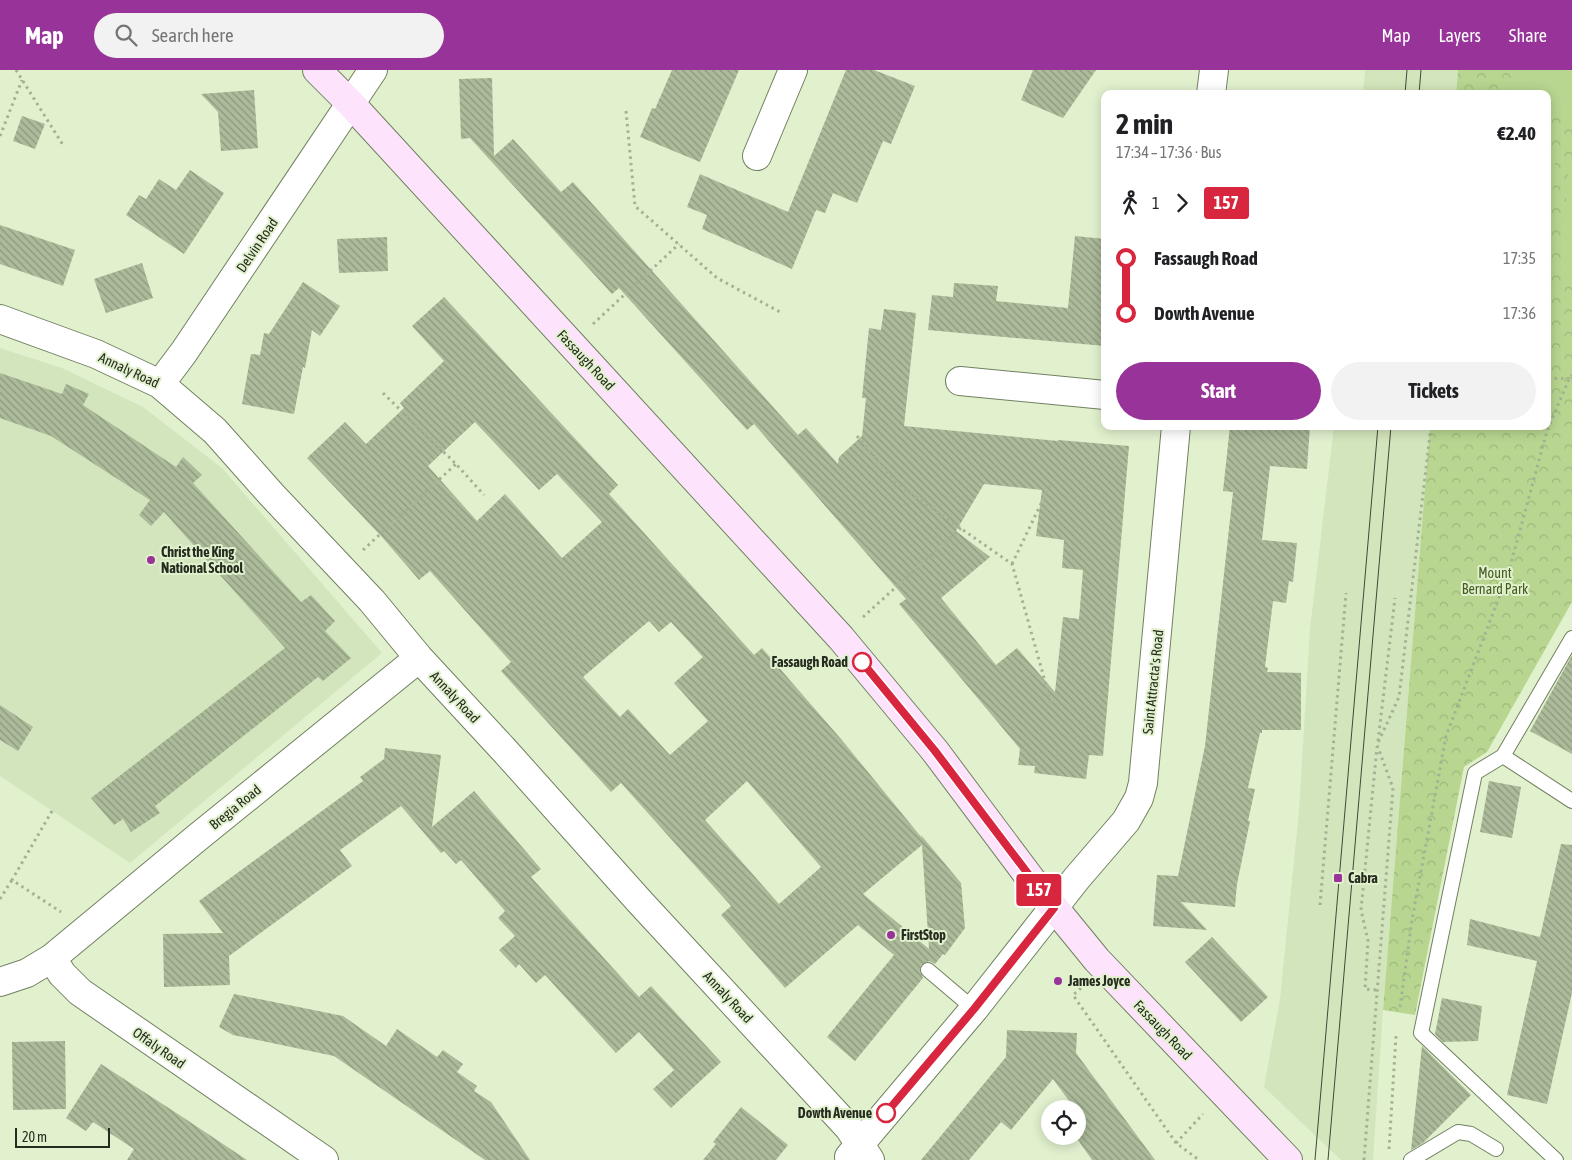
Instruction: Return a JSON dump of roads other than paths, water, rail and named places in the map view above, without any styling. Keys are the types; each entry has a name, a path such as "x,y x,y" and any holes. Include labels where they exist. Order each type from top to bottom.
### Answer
{"street":[{"name":"Fassaugh Road","path":"317,70 351,104 841,638 935,751 1054,908 1097,960 1284,1156"},
{"name":"Delvin Road","path":"160,384 184,352 373,70"},
{"path":"757,156 793,70"},
{"path":"1212,90 1214,70"},
{"name":"Annaly Road","path":"0,319 96,354 160,384 215,431 271,494 372,601 418,658 849,1128 859,1155"},
{"path":"960,381 1101,394"},
{"name":"Saint Attracta's Road","path":"1054,908 1126,821 1139,798 1145,764 1176,430"},
{"name":"Bregia Road","path":"52,958 418,658"},
{"path":"859,1155 1054,908"},
{"path":"0,982 27,973 52,958"},
{"name":"Offaly Road","path":"52,958 62,974 80,992 324,1160"}],"lane":[{"path":"1556,1160 1421,1033 1475,773 1503,756 1572,638"},
{"path":"1503,756 1572,801"},
{"path":"928,970 974,1009"},
{"path":"1411,1160 1458,1132 1471,1134 1496,1149"}],"tram line":[{"path":"1405,90 1407,70"},
{"path":"1419,90 1421,70"},
{"path":"1315,1160 1378,430"},
{"path":"1328,1160 1391,430"}],"place":[{"name":"Christ the King National School","path":"151,560"},
{"name":"Fassaugh Road","path":"862,662"},
{"name":"Cabra","path":"1338,878"},
{"name":"FirstStop","path":"891,935"},
{"name":"James Joyce","path":"1058,981"},
{"name":"Dowth Avenue","path":"886,1113"}],"park label":[{"name":"Mount Bernard Park","path":"1495,582"}]}
